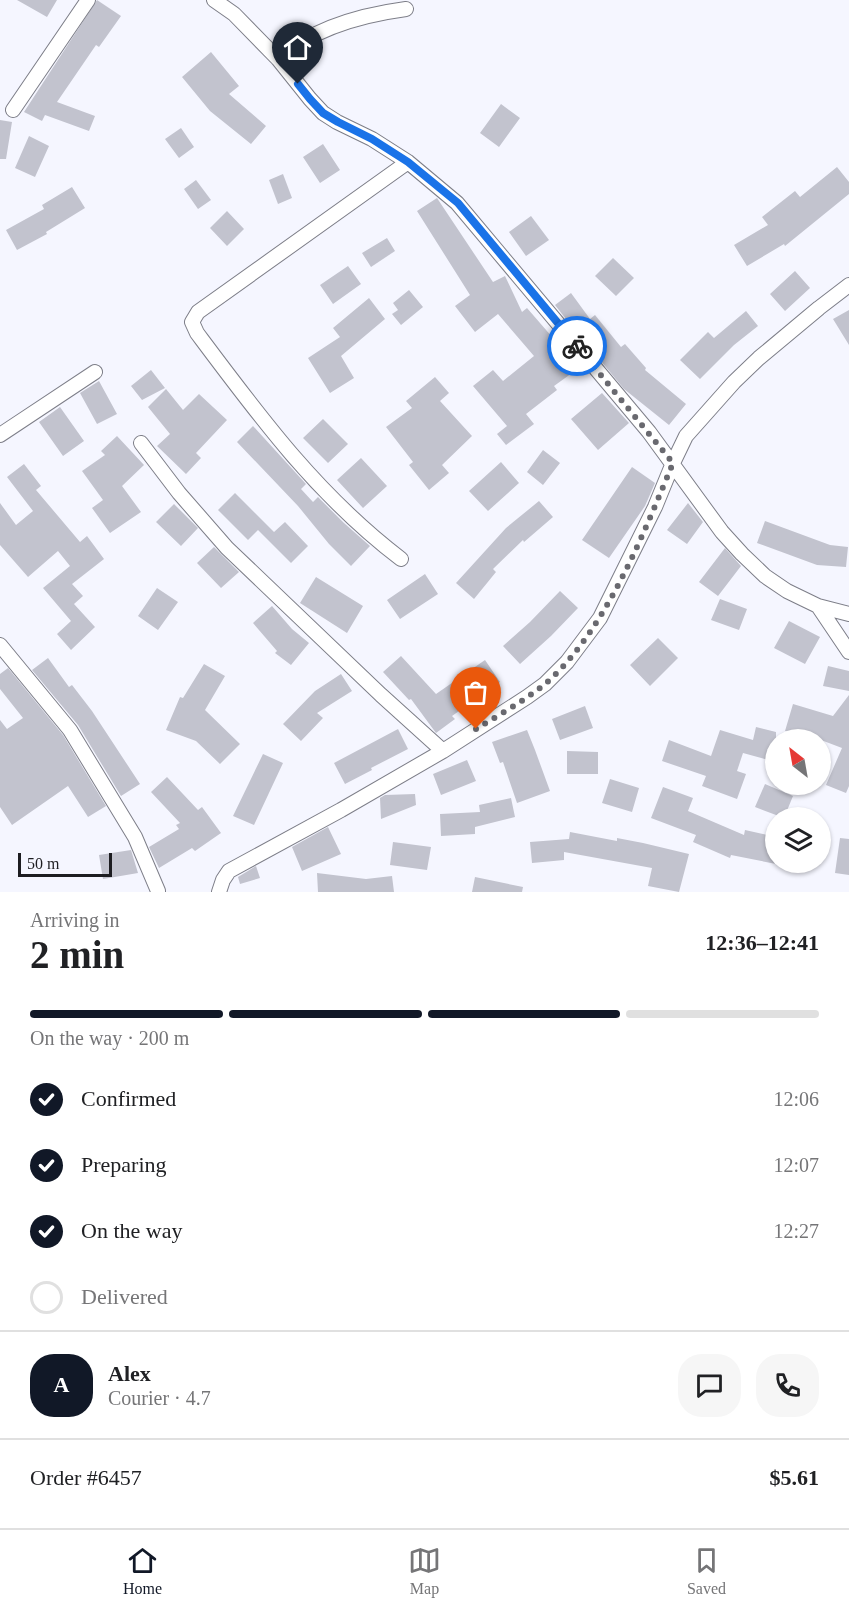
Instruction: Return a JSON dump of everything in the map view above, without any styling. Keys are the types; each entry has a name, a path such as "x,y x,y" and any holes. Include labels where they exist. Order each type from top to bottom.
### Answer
{"street":[{"path":"14,110 88,0"},
{"path":"214,0 234,14 278,59 323,113 372,139 408,162 458,203 649,432 742,554 765,576 787,591 818,606 849,614"},
{"path":"278,59 290,48 342,24 383,12 406,9"},
{"path":"401,560 326,495 297,462 230,378 197,333 192,322 198,312 408,162"},
{"path":"219,892 223,880 236,867 342,810 443,751 527,697 567,662 600,618 655,507 686,436 734,382 810,315 849,285"},
{"path":"0,435 95,372"},
{"path":"141,443 179,493 227,548 443,751"},
{"path":"818,606 849,652"},
{"path":"0,645 70,730 135,837 158,891"},
{"path":"147,892 164,892"}],"building":[{"path":"17,0 57,0 47,17"},
{"path":"97,0 121,16 99,47 96,45 57,102 95,116 89,131 45,115 42,121 24,112"},
{"path":"211,52 239,86 229,94 266,126 251,144 210,111 182,77"},
{"path":"501,104 520,118 499,147 480,133"},
{"path":"0,120 12,122 6,159 0,159"},
{"path":"181,128 194,147 179,158 165,139"},
{"path":"29,136 49,146 35,177 15,168"},
{"path":"323,144 340,170 320,183 303,157"},
{"path":"837,167 849,182 849,194 785,246 784,244 747,266 734,245 768,225 762,217 795,191 800,197"},
{"path":"283,174 292,198 278,204 269,180"},
{"path":"196,180 211,200 198,209 184,189"},
{"path":"72,187 85,208 46,232 47,234 17,250 6,230 44,209 42,205"},
{"path":"437,198 493,282 505,276 522,312 527,308 579,368 554,386 557,390 526,414 534,424 506,445 497,434 507,426 473,386 493,370 503,381 534,356 498,314 475,332 455,306 470,295 417,211"},
{"path":"227,211 244,229 227,246 210,228"},
{"path":"531,216 549,240 526,256 509,232"},
{"path":"387,238 395,251 371,267 362,253"},
{"path":"613,258 634,278 616,296 595,276"},
{"path":"348,266 361,284 333,304 320,285"},
{"path":"795,271 810,288 785,311 770,294"},
{"path":"409,290 423,307 401,325 392,314 398,310 393,303"},
{"path":"571,293 590,319 595,315 621,347 625,344 646,368 645,370 686,404 669,425 624,389 555,305"},
{"path":"369,298 385,319 341,356 354,378 330,393 308,358 340,337 333,328"},
{"path":"849,310 849,345 833,319"},
{"path":"746,311 758,326 734,345 700,379 680,360 708,332 714,338"},
{"path":"151,370 165,388 142,400 131,386"},
{"path":"435,377 449,393 440,401 472,436 442,465 449,473 429,490 409,465 413,462 386,427 412,408 406,401"},
{"path":"99,381 117,414 97,424 80,393"},
{"path":"166,389 183,410 199,394 227,420 196,453 201,458 186,474 157,446 170,434 148,407"},
{"path":"602,393 629,423 598,450 571,419"},
{"path":"60,407 84,441 63,456 39,422"},
{"path":"323,419 348,444 328,463 303,438"},
{"path":"253,426 306,484 301,489 313,502 318,497 370,546 351,566 237,442"},
{"path":"117,436 144,465 122,486 141,512 110,533 92,508 103,500 82,471 105,455 101,451"},
{"path":"543,450 560,463 543,485 527,472"},
{"path":"361,458 387,486 363,508 337,480"},
{"path":"501,462 519,483 488,511 469,491"},
{"path":"24,464 41,486 36,490 80,542 87,536 104,559 72,584 83,596 74,604 95,627 71,650 57,634 71,621 43,588 70,566 58,551 28,577 0,545 0,503 16,525 33,511 7,477"},
{"path":"632,467 655,483 645,506 609,558 582,540"},
{"path":"235,493 274,532 285,522 308,546 291,563 258,530 248,540 218,510"},
{"path":"539,501 553,517 524,542 523,540 493,569 496,572 474,599 456,583 506,528"},
{"path":"688,503 703,522 687,544 667,530"},
{"path":"174,504 198,528 181,546 156,522"},
{"path":"765,521 830,545 848,547 846,567 817,565 757,543"},
{"path":"214,547 239,572 221,588 197,563"},
{"path":"725,548 741,566 718,596 699,582"},
{"path":"425,574 438,594 400,619 387,600"},
{"path":"316,577 363,606 347,633 300,603"},
{"path":"157,588 178,602 158,630 138,616"},
{"path":"560,591 578,608 520,664 503,646"},
{"path":"720,599 747,609 739,630 711,620"},
{"path":"272,606 292,629 309,643 291,665 275,653 277,651 253,623"},
{"path":"789,621 820,637 805,664 774,648"},
{"path":"658,638 678,658 650,686 630,665"},
{"path":"401,656 436,694 485,660 500,682 452,716 455,719 436,733 411,699 409,700 383,672"},
{"path":"48,658 69,687 72,685 92,711 140,784 121,796 78,725 32,670"},
{"path":"204,664 225,676 205,710 240,744 220,764 196,741 166,730 180,697 183,698"},
{"path":"828,666 849,671 849,691 823,686"},
{"path":"8,668 63,735 106,806 88,817 68,786 12,825 0,807 0,720 7,729 23,718 0,689 0,674"},
{"path":"341,674 352,691 317,713 323,718 301,741 283,724 315,691"},
{"path":"849,695 849,786 846,793 831,787 831,773 842,748 831,744 831,729 786,729 793,704 833,716"},
{"path":"585,706 593,728 560,740 552,719"},
{"path":"756,727 765,729 765,759 743,753 737,771 746,774 737,799 702,786 706,776 662,761 669,740 711,756 720,730 753,740"},
{"path":"398,729 408,749 345,784 334,763"},
{"path":"527,730 550,791 517,803 503,762 500,763 492,742"},
{"path":"567,751 598,752 598,774 567,774"},
{"path":"263,754 283,763 254,825 233,816"},
{"path":"467,760 476,781 441,795 433,774"},
{"path":"167,777 198,810 202,807 221,833 195,851 192,848 159,868 149,847 179,829 176,825 180,823 151,792"},
{"path":"610,779 639,788 632,812 602,803"},
{"path":"765,784 765,795 793,796 788,807 765,807 765,811 755,807"},
{"path":"663,787 693,798 688,811 744,835 745,830 765,835 765,862 731,855 730,858 693,842 696,835 651,818"},
{"path":"415,794 416,805 381,819 380,798 385,795"},
{"path":"511,798 515,817 475,827 475,834 441,836 440,814 480,812 479,805"},
{"path":"328,827 341,854 302,871 292,847"},
{"path":"570,832 617,841 617,838 689,854 679,892 648,886 652,868 564,852 564,860 532,863 530,842 569,839"},
{"path":"840,838 849,839 849,875 835,873"},
{"path":"393,842 431,847 427,870 390,865"},
{"path":"131,850 138,873 103,879 99,855"},
{"path":"256,866 260,878 240,884 238,877"},
{"path":"317,873 366,879 392,876 394,892 318,892"},
{"path":"475,877 523,887 522,892 472,892"}],"way so far":[{"path":"476,729 545,684 567,662 586,637 600,618 617,585 655,507 673,463 577,346"}],"route":[{"path":"298,84 323,113 372,139 408,162 458,203 577,346"}]}
